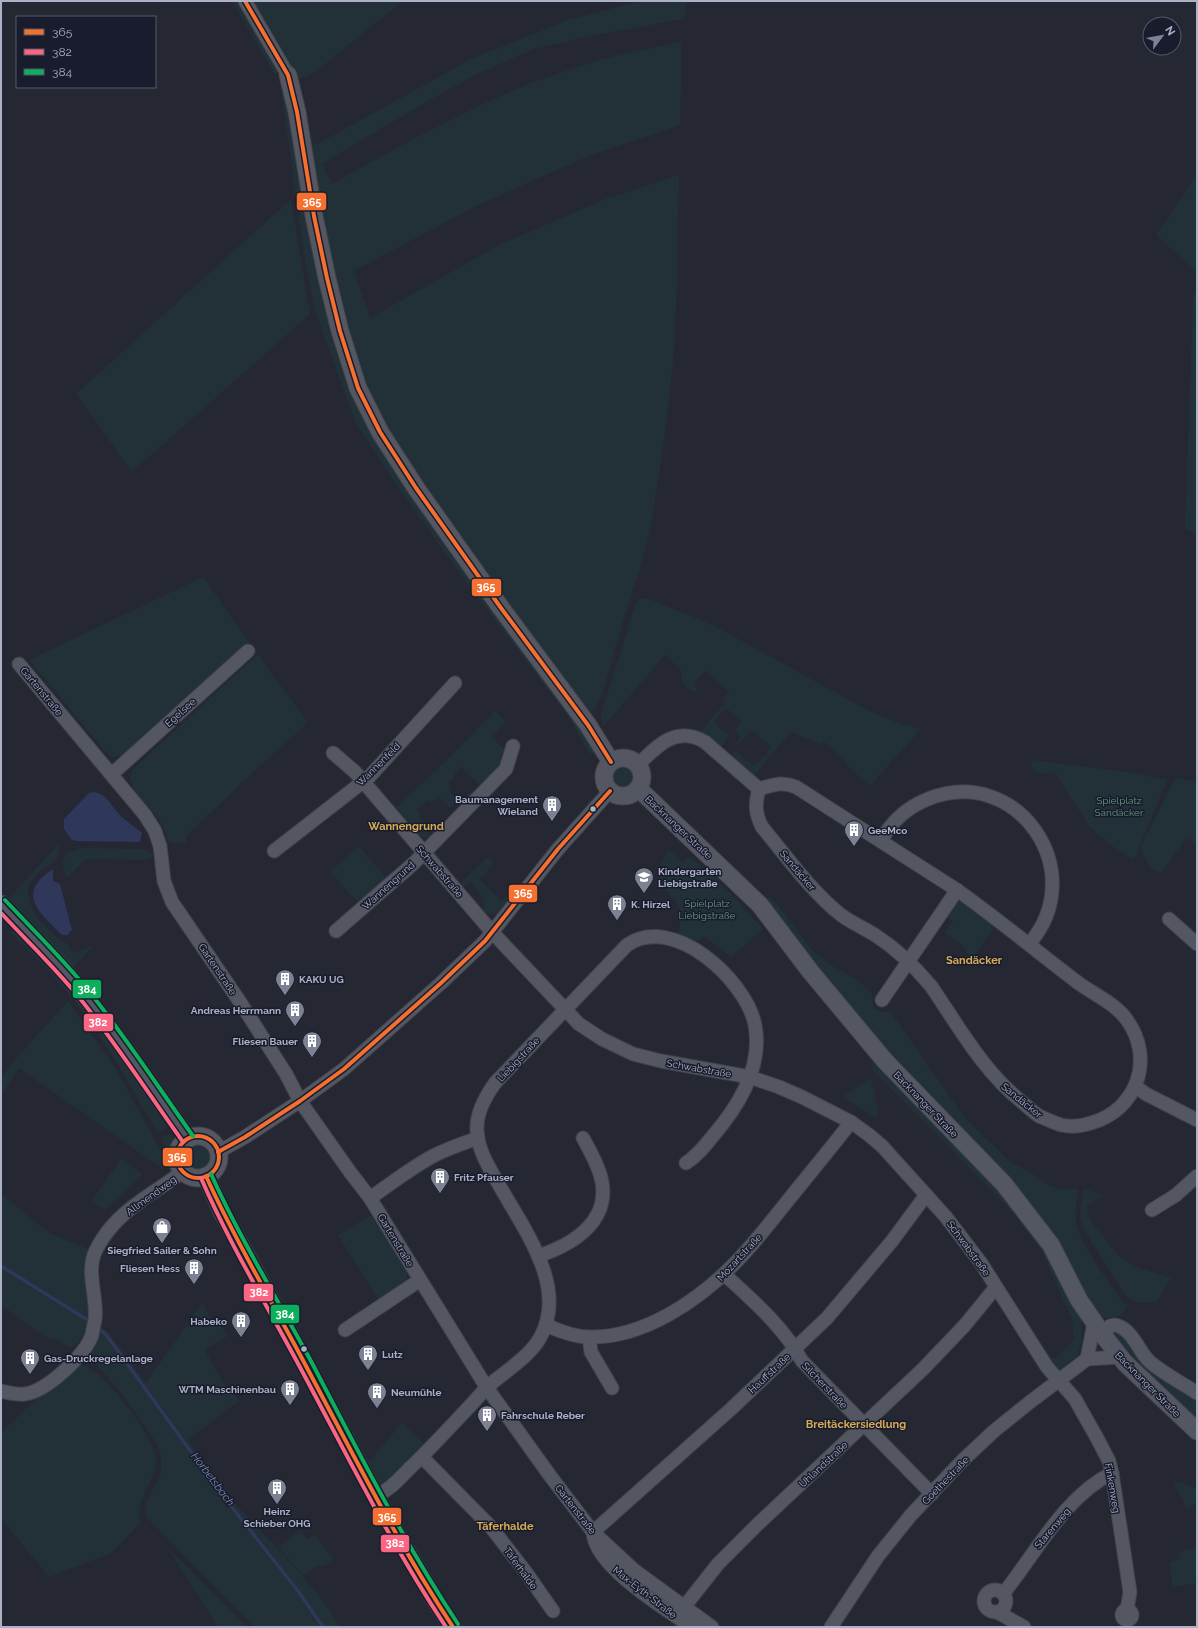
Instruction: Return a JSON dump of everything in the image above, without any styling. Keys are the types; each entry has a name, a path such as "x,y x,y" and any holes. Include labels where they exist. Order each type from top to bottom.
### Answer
{"street":[{"path":"245,1 288,75 298,112 314,216 327,278 340,330 358,388 380,432 416,488 501,608 588,725 612,762"},
{"name":"Egelsee","path":"112,774 248,651"},
{"name":"Gartenstraße","path":"19,664 145,814 155,831 160,846 164,881 172,902 240,1002 286,1074 300,1101 370,1198 487,1388 551,1477 593,1532 634,1570 712,1627"},
{"name":"Wannenfeld","path":"274,851 378,768 455,683"},
{"path":"638,765 665,741 680,736 693,736 705,742 759,789"},
{"name":"Wannengrund","path":"336,931 437,840 506,769 513,746"},
{"name":"Schwabstraße","path":"333,754 355,772 492,932 565,1009 580,1024 591,1032 616,1047 633,1054 661,1061 750,1077 802,1096 851,1122 869,1134 882,1146 946,1217 981,1264 1047,1367 1057,1380"},
{"path":"620,758 625,758 638,765 642,779 638,788 625,796 617,795 610,791 605,784 604,776 607,766 620,758"},
{"name":"Sandäcker","path":"778,783 787,783 796,787 990,912 1080,984 1121,1012 1137,1039 1140,1053 1140,1065 1135,1086 1121,1107 1098,1121 1086,1125 1061,1125 1039,1116 1009,1092 990,1072 931,986 909,961 876,936 843,916 814,889 762,827 757,816 756,808 759,789 778,783"},
{"name":"Backnanger Straße","path":"638,788 760,905 810,971 885,1061 1004,1184 1051,1244 1079,1300 1098,1329 1120,1357 1197,1431"},
{"path":"218,1152 245,1137 300,1101 344,1068 398,1022 486,941 558,849 610,791"},
{"path":"881,841 892,825 904,813 917,804 937,795 956,792 976,793 993,798 1013,808 1027,820 1041,839 1049,856 1052,873 1052,892 1047,913 1040,928 1029,944"},
{"path":"882,1000 957,890"},
{"path":"1,904 66,973 118,1039 188,1139"},
{"path":"1169,919 1197,944"},
{"name":"Liebigstraße","path":"487,1388 516,1364 540,1338 546,1325 550,1310 549,1294 545,1275 538,1256 524,1228 483,1157 477,1131 482,1104 495,1083 627,945 636,939 654,936 678,941 699,952 731,981 742,995 755,1023 757,1041 755,1063 738,1102 726,1122 695,1157 686,1163"},
{"path":"1135,1086 1146,1094 1197,1120"},
{"name":"Mozartstraße","path":"546,1325 574,1335 589,1337 624,1332 662,1317 697,1297 724,1274 748,1250 851,1122"},
{"path":"196,1137 205,1138 213,1144 218,1152 217,1166 206,1176 198,1178 192,1177 182,1171 178,1164 178,1152 181,1145 188,1139 196,1137"},
{"path":"370,1198 411,1169 435,1155 466,1141 478,1138"},
{"path":"538,1256 561,1247 581,1236 592,1223 599,1211 603,1190 602,1181 598,1168 583,1138"},
{"name":"Allmendweg","path":"1,1391 25,1394 32,1392 62,1373 85,1347 92,1335 96,1307 92,1282 93,1257 104,1237 119,1219 137,1203 182,1171"},
{"path":"206,1176 227,1222 291,1336 376,1496 429,1590 453,1627"},
{"path":"1152,1210 1176,1195 1197,1176"},
{"name":"Hauffstraße","path":"593,1532 795,1349 827,1318 868,1271 926,1195"},
{"name":"Silcherstraße","path":"724,1274 761,1308 795,1349 802,1361 932,1494"},
{"path":"345,1330 420,1280"},
{"name":"Uhlandstraße","path":"684,1607 724,1558 758,1524 923,1369 965,1325 996,1287"},
{"path":"1120,1357 1087,1359 1098,1329 1114,1325 1121,1327 1130,1336 1149,1361 1197,1393"},
{"path":"589,1337 591,1352 612,1388"},
{"name":"Goethestraße","path":"831,1627 878,1556 911,1515 963,1460 994,1431 1057,1380 1087,1359"},
{"name":"Finkenweg","path":"1057,1380 1064,1386 1074,1399 1109,1461 1130,1592 1127,1610"},
{"path":"376,1496 390,1488 422,1457 487,1388"},
{"name":"Täferhalde","path":"422,1457 490,1526 553,1610"},
{"name":"Starenweg","path":"997,1612 1005,1605 1005,1597 1003,1594 1038,1545 1070,1507 1098,1480 1112,1473"},
{"name":"Max-Eyth-Straße","path":"593,1532 598,1550 616,1571 656,1602 692,1627"},
{"path":"1003,1594 997,1590 990,1590 987,1592 984,1598 987,1608 1024,1627"}],"green space":[{"path":"232,1 240,1 280,72 275,75"},
{"path":"250,1 403,1 314,73 300,79 294,75"},
{"path":"640,1 687,1 684,19 600,34 534,49 475,75 322,164 332,184 428,131 494,99 527,85 561,72 617,55 682,41 680,125 589,156 476,206 354,271 370,318 497,246 605,199 679,175 674,348 663,452 650,529 642,561 604,689 596,707 592,712 586,710 394,445 361,382 333,273 309,146 321,142 471,59 568,20"},
{"path":"285,84 352,384 596,751 590,754 568,716 471,589 396,484 355,421 314,308 304,253 281,90"},
{"path":"1197,174 1197,272 1156,235"},
{"path":"291,199 310,314 132,472 76,394"},
{"path":"1197,287 1197,534 1187,530 1185,527 1193,297"},
{"path":"203,577 249,642 126,755 124,754 110,757 29,660"},
{"path":"647,598 713,625 869,711 901,724 921,729 870,786 844,763 846,761 823,741 821,744 791,732 754,775 731,755 735,750 754,766 763,756 767,756 767,752 771,747 752,730 738,745 736,743 741,737 734,731 742,722 726,708 714,722 729,735 724,744 721,746 710,737 700,732 725,703 722,700 729,691 705,671 694,683 698,687 694,693 682,683 681,670 665,655 603,727 601,716 604,704 636,603 641,599"},
{"path":"258,654 308,723 264,762 185,837 187,843 174,843 168,841 160,821 134,788 131,781 131,774 134,768"},
{"path":"495,711 506,722 492,737 504,749 504,765 483,788 461,767 448,783 451,787 449,792 461,802 471,791 475,794 460,810 454,804 450,808 438,796 431,803 427,800 416,810 421,815 419,818 425,823 426,822 429,824 425,830 431,837 422,837 396,808 451,756"},
{"name":"Spielplatz Sandäcker","path":"1031,760 1135,773 1167,780 1134,860 1112,846 1089,826 1054,771 1046,774 1038,773 1033,768"},
{"path":"623,765 631,769 635,777 631,785 623,789 615,785 611,777 615,769"},
{"path":"1176,777 1197,782 1197,844 1186,838 1161,873 1151,868 1140,848"},
{"path":"59,844 58,858 32,880 28,887 28,895 30,904 39,919 52,933 66,943 73,953 93,946 73,968 9,898"},
{"path":"358,846 388,879 359,904 330,872"},
{"path":"83,848 144,849 154,856 146,860 86,859 68,877 63,866 64,858 67,854"},
{"name":"Spielplatz Liebigstraße","path":"668,849 683,863 690,856 731,894 763,929 731,957 704,936 696,942 679,934 681,913 678,905 659,879 662,862"},
{"path":"488,857 494,863 479,879 501,901 507,896 510,898 501,910 495,914 487,913 482,909 486,905 482,900 484,898 470,882 463,887 460,884"},
{"path":"770,897 778,905 812,950 831,965 861,983 873,995 872,1003 878,1011 890,1011 965,1118 1009,1161 1033,1174 1050,1186 1061,1189 1078,1189 1076,1212 1077,1226 1080,1235 1097,1265 1123,1303 1128,1305 1120,1316 1101,1319 1084,1298 1054,1238 877,1046 766,901"},
{"path":"959,900 996,924 972,959 962,945 945,933 953,921 946,916 956,901"},
{"path":"13,931 23,936 89,1011 167,1127 158,1133 112,1054 92,1024 56,979 10,933"},
{"path":"68,1001 115,1067 165,1159 163,1165 165,1166 163,1169 19,1068 1,1095 1,1078 13,1062"},
{"path":"871,1061 1002,1191 1046,1246 1081,1318 1082,1340 1077,1356 1060,1369 1054,1366 1051,1360 1052,1357 1055,1359 1074,1340 1072,1319 1041,1250 1017,1218 997,1196 873,1071"},
{"path":"871,1078 879,1113 875,1117 842,1097"},
{"path":"170,1133 175,1142 171,1164 169,1153 161,1138"},
{"path":"198,1143 208,1147 212,1157 208,1167 198,1171 188,1167 184,1157 188,1147"},
{"path":"121,1159 143,1174 105,1210 91,1202"},
{"path":"1084,1189 1104,1195 1087,1206 1090,1221 1118,1255 1134,1266 1171,1278 1157,1301 1148,1303 1136,1302 1125,1295 1084,1230 1080,1215"},
{"path":"1,1193 51,1234 89,1249 86,1274 88,1317 85,1330 80,1341 70,1348 56,1339 44,1336 1,1305"},
{"path":"371,1215 408,1272 406,1283 379,1300 338,1235"},
{"path":"202,1303 213,1322 218,1319 228,1336 205,1350 228,1392 231,1390 239,1401 188,1440 222,1489 302,1575 340,1627 255,1627 148,1519 146,1513 147,1501 159,1477 162,1465 159,1450 145,1426 125,1398 88,1357 101,1327 109,1333 146,1383"},
{"path":"1116,1329 1197,1398 1197,1421 1136,1362 1111,1333"},
{"path":"81,1364 99,1375 117,1394 136,1418 151,1444 155,1455 156,1464 140,1508 139,1515 141,1522 110,1554 49,1577 1,1518 1,1433 33,1402"},
{"path":"402,1423 426,1446 391,1482 382,1486 369,1462"},
{"path":"1172,1480 1197,1488 1197,1503 1187,1509"},
{"path":"300,1530 307,1540 314,1534 334,1560 323,1567 317,1565 304,1576 278,1547"},
{"path":"1197,1547 1197,1583 1173,1587 1169,1562 1180,1559 1179,1552"},
{"path":"168,1548 248,1627 218,1627"}],"water":[{"path":"89,793 99,793 107,799 126,821 142,833 140,842 76,841 71,839 64,829 64,819"},
{"path":"53,869 53,881 60,884 72,930 67,935 62,935 45,918 35,902 33,894 35,886"}],"waterway":[{"name":"Horbetsbach","path":"1,1266 86,1319"},
{"name":"Horbetsbach","path":"102,1331 223,1496 298,1591 323,1627"}],"transit line":[{"name":"365","path":"245,1 288,75 297,112 314,216 327,278 340,331 358,388 380,432 416,488 501,608 588,725 611,762"},
{"name":"365","path":"218,1152 245,1137 300,1101 344,1069 441,983 485,941 558,849 610,791"},
{"name":"384","path":"5,900 58,955 102,1007 193,1136"},
{"name":"382","path":"1,913 50,964 78,996 119,1050 183,1142"},
{"name":"365","path":"198,1136 213,1142 219,1157 213,1172 198,1178 183,1172 177,1157 183,1142 198,1136"},
{"name":"384","path":"211,1174 247,1246 312,1363 418,1561 458,1624"},
{"name":"365","path":"206,1176 242,1248 376,1498 413,1564 453,1627"},
{"name":"382","path":"201,1178 237,1252 371,1501 407,1565 446,1627"}],"place":[{"name":"Baumanagement Wieland","path":"552,822"},
{"name":"GeeMco","path":"854,847"},
{"name":"Kindergarten Liebigstraße","path":"644,894"},
{"name":"K. Hirzel","path":"617,921"},
{"name":"KAKU UG","path":"285,996"},
{"name":"Andreas Herrmann","path":"295,1027"},
{"name":"Fliesen Bauer","path":"312,1058"},
{"name":"Fritz Pfauser","path":"440,1194"},
{"name":"Siegfried Sailer & Sohn","path":"162,1244"},
{"name":"Fliesen Hess","path":"194,1285"},
{"name":"Habeko","path":"241,1338"},
{"name":"Lutz","path":"368,1371"},
{"name":"Gas-Druckregelanlage","path":"30,1375"},
{"name":"WTM Maschinenbau","path":"290,1406"},
{"name":"Neumühle","path":"377,1409"},
{"name":"Fahrschule Reber","path":"487,1432"},
{"name":"Heinz Schieber OHG","path":"277,1505"}],"district":[{"name":"Wannengrund","path":"406,826"},
{"name":"Sandäcker","path":"974,960"},
{"name":"Breitäckersiedlung","path":"856,1424"},
{"name":"Täferhalde","path":"505,1526"}]}
